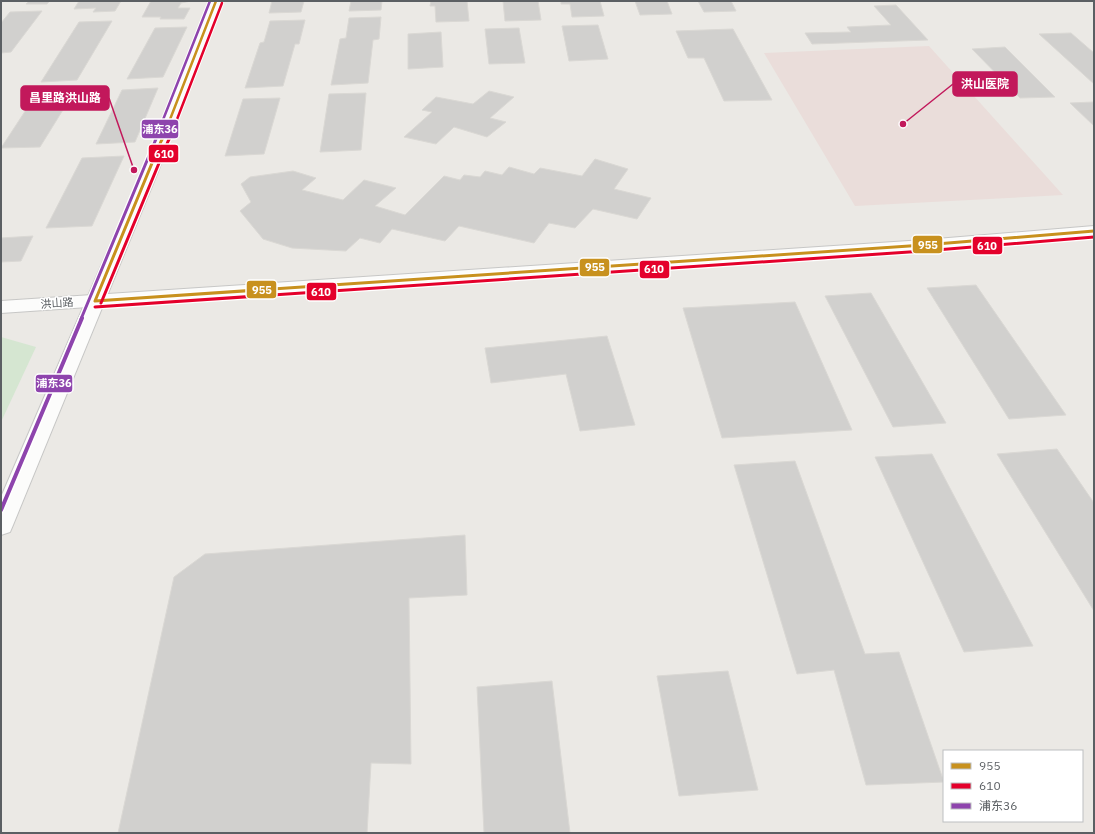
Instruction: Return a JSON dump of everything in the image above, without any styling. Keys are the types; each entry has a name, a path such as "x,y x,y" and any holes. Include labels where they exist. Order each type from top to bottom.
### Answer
{"street":[{"path":"1,525 151,169 216,1"},
{"name":"洪山路","path":"1,307 924,245 1094,231"}],"shaded area":[{"path":"929,46 1063,195 855,206 764,53"}],"green space":[{"path":"1,337 36,347 1,422"}],"building":[{"path":"29,1 50,1 47,4 26,4"},
{"path":"79,1 121,1 115,11 93,12 96,8 74,9"},
{"path":"151,1 191,1 181,3 178,8 190,8 184,19 142,17"},
{"path":"272,1 304,1 301,12 269,13"},
{"path":"351,1 382,1 381,10 349,11"},
{"path":"431,1 467,1 469,21 436,22 435,6 430,6"},
{"path":"503,1 538,1 541,20 505,21"},
{"path":"561,1 600,1 604,16 572,17 570,4 561,4"},
{"path":"635,1 667,1 672,14 640,15"},
{"path":"698,1 731,1 736,11 704,12"},
{"path":"896,5 928,40 812,44 805,33 851,32 847,27 891,25 874,6"},
{"path":"42,11 11,52 1,53 1,23 10,12"},
{"path":"381,17 379,39 373,40 368,83 331,85 340,39 346,38 349,18"},
{"path":"305,20 299,44 295,44 283,86 245,88 260,43 264,42 270,21"},
{"path":"112,21 77,80 41,82 79,22"},
{"path":"598,25 608,59 569,61 562,26"},
{"path":"187,27 163,77 127,79 155,28"},
{"path":"519,28 525,63 489,64 485,29"},
{"path":"733,29 772,100 724,101 704,58 688,58 676,31"},
{"path":"441,32 443,67 408,69 408,34"},
{"path":"1071,33 1094,53 1094,84 1039,34"},
{"path":"1005,47 1055,97 1020,98 972,49"},
{"path":"158,88 135,142 96,144 122,90"},
{"path":"489,91 514,97 490,118 506,122 487,137 454,127 436,144 404,137 432,112 422,110 436,97 473,104"},
{"path":"74,92 40,147 1,148 37,93"},
{"path":"366,93 361,150 320,152 329,94"},
{"path":"280,98 264,154 225,156 243,99"},
{"path":"1094,102 1094,126 1070,103"},
{"path":"124,156 92,226 46,228 82,158"},
{"path":"595,159 628,169 614,189 651,198 637,219 593,209 575,228 549,223 534,243 459,226 445,241 392,229 380,243 360,238 346,251 292,248 263,239 240,211 251,202 241,184 250,177 293,171 316,178 302,190 343,200 364,180 396,188 375,206 405,215 444,176 460,180 464,175 480,177 485,171 502,175 509,167 534,174 540,168 582,176"},
{"path":"33,236 21,261 1,262 1,238"},
{"path":"976,285 1066,415 1009,419 927,288"},
{"path":"871,293 946,423 893,427 825,296"},
{"path":"795,302 852,430 722,438 683,308"},
{"path":"607,336 635,425 580,431 566,374 491,383 485,348"},
{"path":"1057,449 1094,503 1094,611 997,454"},
{"path":"932,454 1033,646 964,652 875,457"},
{"path":"795,461 865,654 899,652 943,782 866,785 834,670 797,674 734,465"},
{"path":"465,535 467,595 409,598 411,764 371,763 367,833 118,833 174,577 205,554"},
{"path":"728,671 758,790 679,796 657,676"},
{"path":"552,681 570,833 484,833 477,687"}],"transit line":[{"name":"浦东36","path":"1,510 145,167 210,1"},
{"name":"955","path":"95,301 151,169 216,1"},
{"name":"610","path":"101,303 157,171 222,3"},
{"name":"955","path":"95,301 924,245 1094,231"},
{"name":"610","path":"95,307 924,251 1094,237"}],"place":[{"name":"洪山医院","path":"903,124"},
{"name":"昌里路洪山路","path":"134,170"}]}
